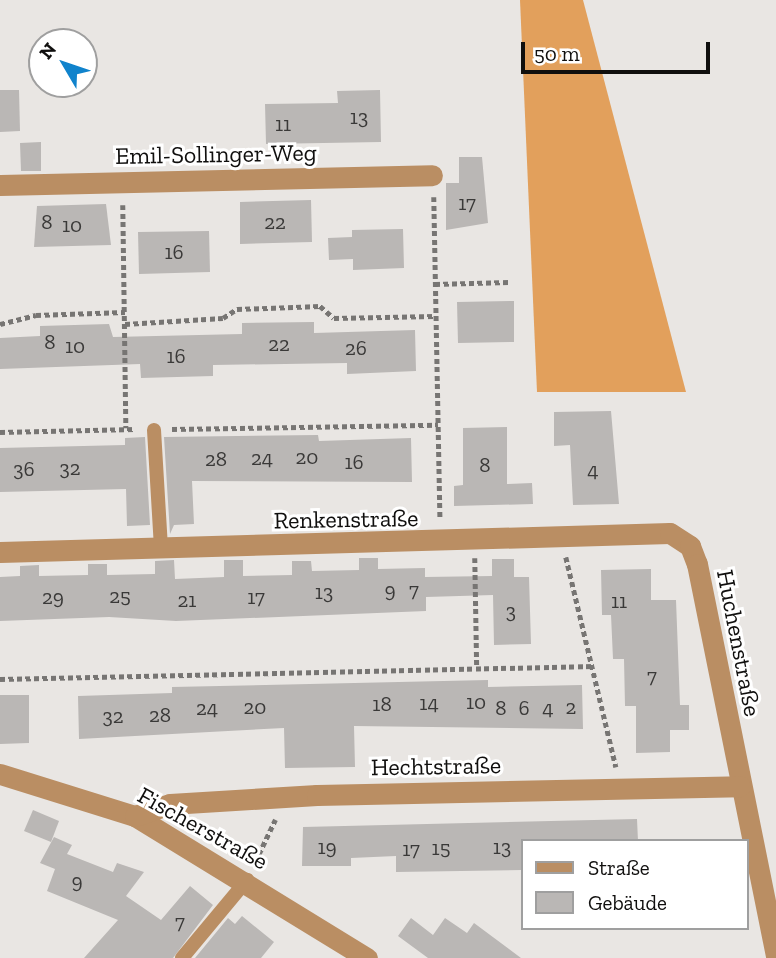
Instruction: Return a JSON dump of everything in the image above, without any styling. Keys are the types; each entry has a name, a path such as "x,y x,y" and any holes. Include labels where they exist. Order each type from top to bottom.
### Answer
{"street":[{"name":"Emil-Sollinger-Weg","path":"0,185 432,175"},
{"name":"Renkenstraße","path":"0,552 441,542 670,533 690,546"},
{"name":"Huchenstraße","path":"690,546 776,957"},
{"name":"Fischerstraße","path":"0,774 135,816 247,880 367,958"},
{"name":"Hechtstraße","path":"135,816 170,804 286,797 740,786"}],"lane":[{"path":"154,430 161,549"},
{"path":"182,958 247,880"}],"path":[{"path":"432,175 441,542"},
{"path":"123,183 126,428"},
{"path":"435,284 509,282"},
{"path":"125,324 223,318 237,309 320,306 334,318 436,316"},
{"path":"0,324 36,315 125,312"},
{"path":"0,432 438,425"},
{"path":"561,536 621,788"},
{"path":"474,540 477,668"},
{"path":"0,679 593,666"},
{"path":"247,880 286,797"}],"shaded area":[{"path":"520,0 583,0 686,392 537,392"}],"building":[{"path":"0,90 19,90 20,131 0,132"},
{"path":"380,90 381,142 266,144 265,104 338,103 337,91"},
{"path":"41,142 41,171 21,171 20,143"},
{"path":"459,157 482,157 488,223 446,230 446,183 459,183"},
{"path":"311,200 312,242 240,244 240,202"},
{"path":"106,204 111,245 34,247 37,206"},
{"path":"403,229 404,268 353,270 353,259 329,260 328,238 352,237 352,230"},
{"path":"209,231 210,272 139,274 138,232"},
{"path":"514,301 514,342 458,343 457,302"},
{"path":"314,322 314,333 415,330 416,371 347,374 347,363 213,365 213,376 141,378 140,364 0,369 0,338 40,336 40,326 109,324 113,337 242,334 242,323"},
{"path":"611,411 619,504 573,505 570,445 554,446 554,412"},
{"path":"507,427 507,484 532,483 533,504 454,506 454,486 463,485 463,428"},
{"path":"318,435 319,441 411,438 412,482 192,481 194,524 174,525 170,534 164,437"},
{"path":"145,437 150,525 127,526 126,489 0,492 0,448 125,445 125,438"},
{"path":"359,558 378,558 378,569 425,568 425,577 492,576 492,559 514,559 514,577 529,577 531,644 494,645 493,595 426,597 426,611 176,621 109,617 0,621 0,577 20,576 20,566 39,565 39,576 88,575 88,564 107,564 107,575 155,574 155,561 174,560 175,579 224,577 224,560 243,560 243,576 292,575 292,561 311,561 312,571 359,570"},
{"path":"651,569 651,600 676,600 680,705 689,705 689,730 670,730 670,752 636,753 636,706 625,706 624,659 613,659 611,615 602,615 601,570"},
{"path":"488,680 488,687 582,685 583,729 354,726 355,767 285,768 284,728 79,739 78,696 172,693 172,687"},
{"path":"0,695 29,695 29,743 0,744"},
{"path":"33,810 59,821 51,842 24,831"},
{"path":"637,819 638,839 520,839 520,870 396,872 396,856 351,858 351,866 302,866 303,827"},
{"path":"54,837 72,845 67,854 113,872 117,863 144,872 126,896 161,920 190,886 213,905 173,958 84,958 118,920 47,891 55,869 40,863"},
{"path":"242,916 274,942 261,958 195,958 228,918 235,924"},
{"path":"411,918 433,935 445,918 467,933 474,923 521,958 428,958 398,936"}]}
